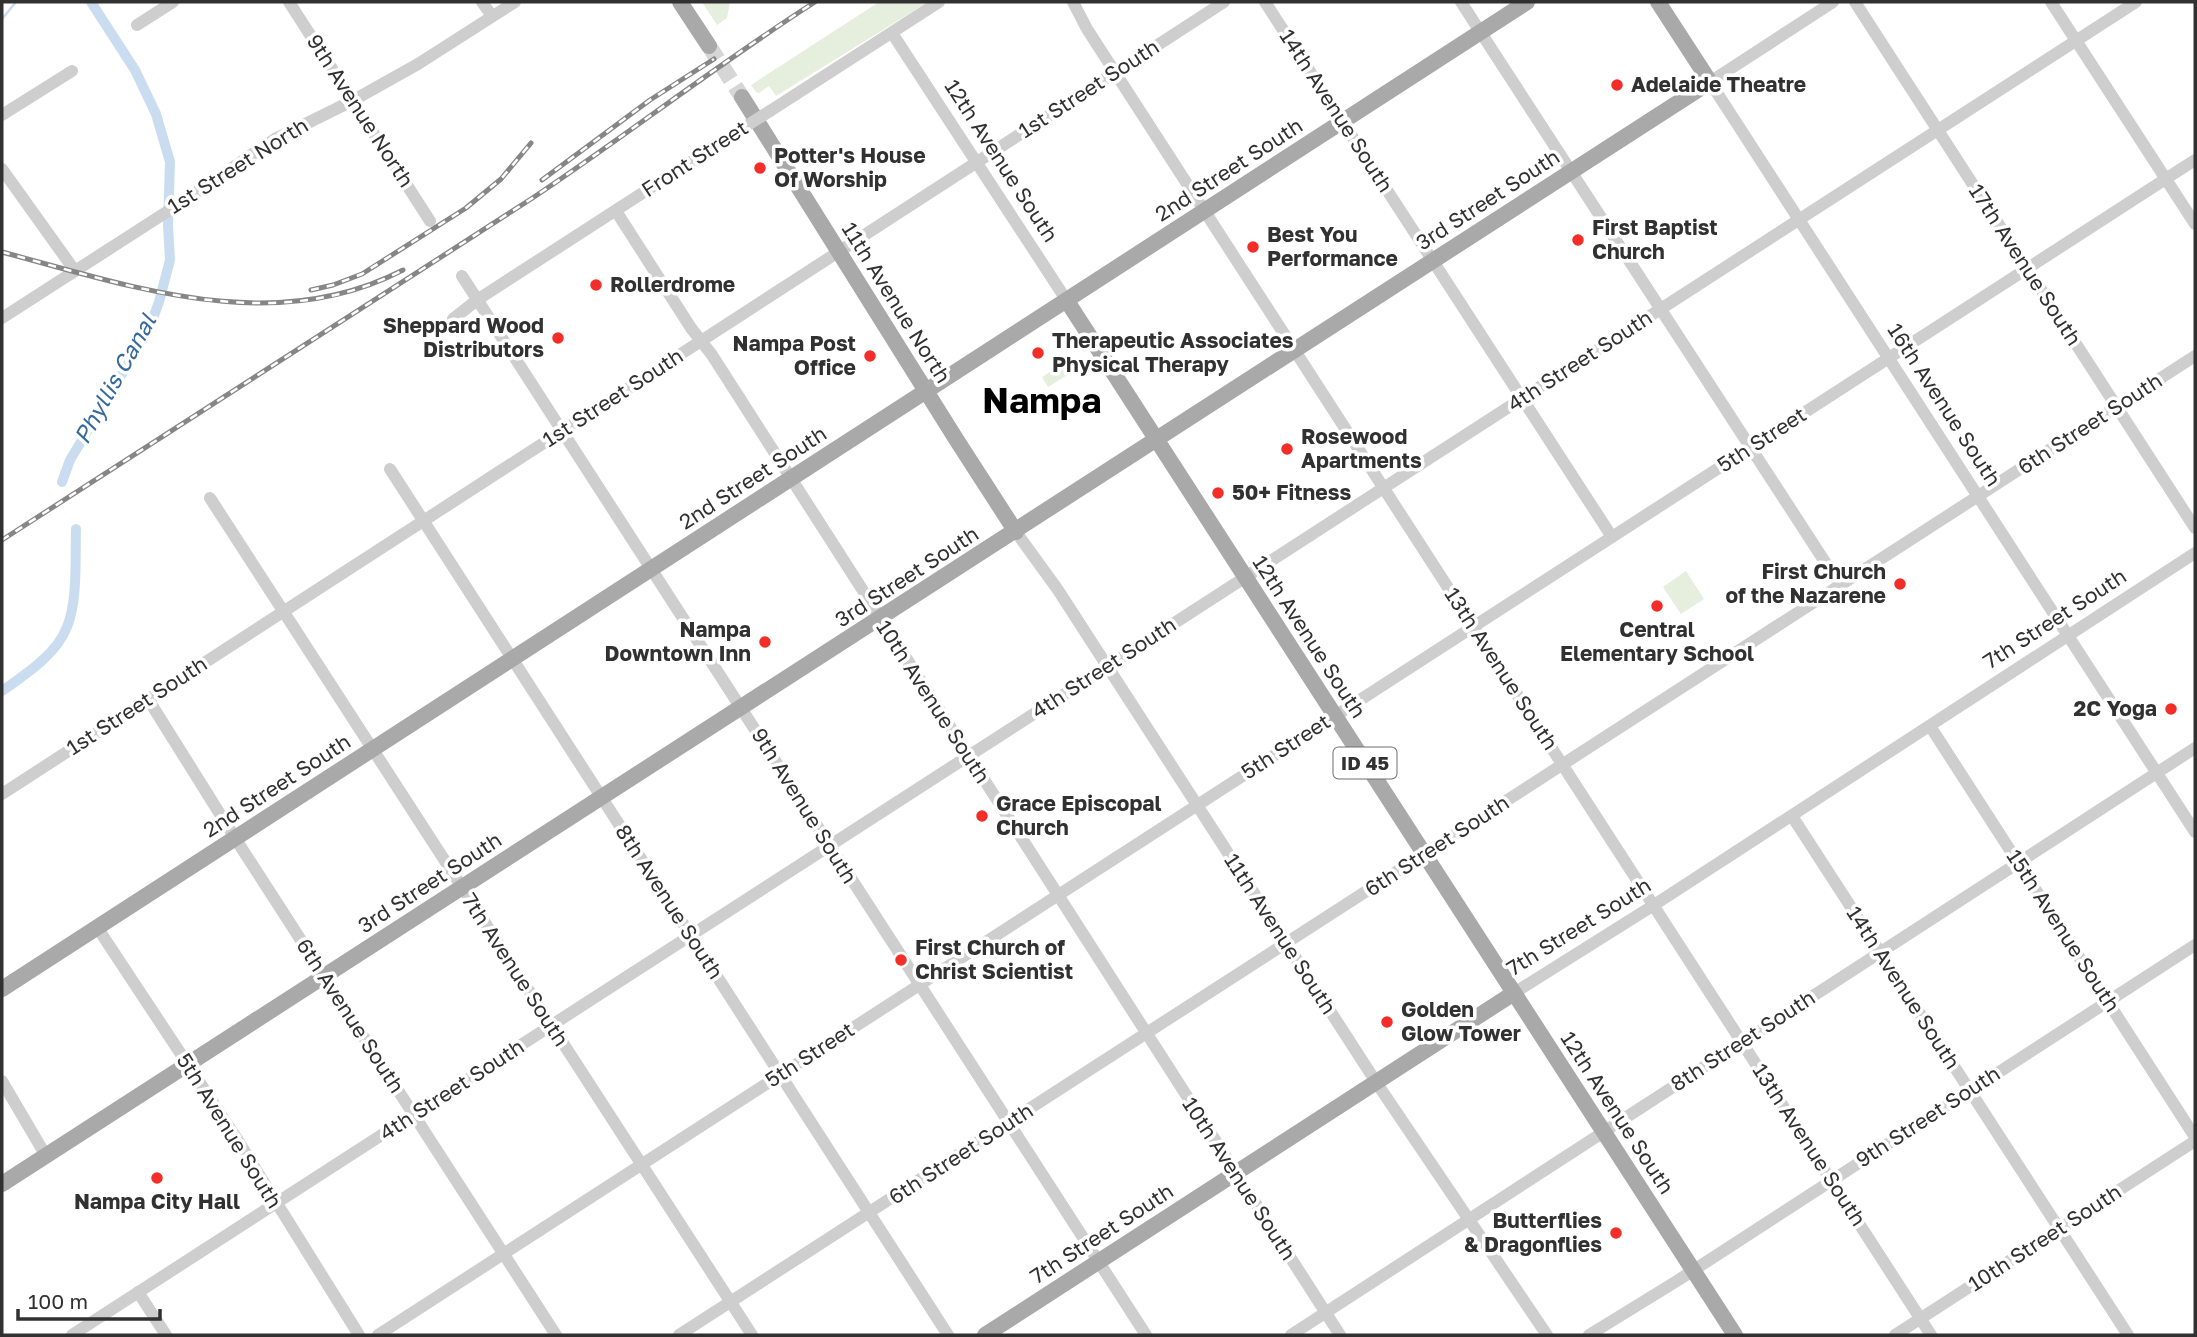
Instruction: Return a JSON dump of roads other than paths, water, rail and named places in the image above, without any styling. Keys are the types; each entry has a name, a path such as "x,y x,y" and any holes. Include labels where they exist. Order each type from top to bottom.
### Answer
{"main road":[{"path":"680,2 709,46"},
{"name":"2nd Street South","path":"2,989 1527,2"},
{"name":"16th Avenue South","path":"1658,2 1710,82"},
{"name":"3rd Street South","path":"2,1184 1710,82"},
{"name":"11th Avenue North","path":"742,97 1016,531"},
{"name":"12th Avenue South","path":"1066,301 1735,1335"},
{"name":"7th Street South","path":"985,1335 1514,993"}],"street":[{"path":"137,25 173,2"},
{"name":"9th Avenue North","path":"289,2 430,221"},
{"path":"482,2 492,16"},
{"name":"1st Street North","path":"2,318 275,139 352,101 418,64 516,2"},
{"name":"Front Street","path":"453,319 477,300 939,2"},
{"name":"13th Avenue South","path":"1073,2 1087,29 1294,351 1931,1335"},
{"name":"1st Street South","path":"2,794 1224,2"},
{"name":"14th Avenue South","path":"1265,2 1612,537"},
{"path":"1461,2 1840,585"},
{"name":"3rd Street South","path":"1710,82 1833,2"},
{"name":"17th Avenue South","path":"1855,2 2195,528"},
{"path":"2051,2 2195,225"},
{"name":"4th Street South","path":"72,1335 2136,2"},
{"name":"12th Avenue South","path":"892,33 1066,301"},
{"path":"2,115 72,71"},
{"name":"16th Avenue South","path":"1710,82 2195,832"},
{"name":"5th Street","path":"377,1335 2195,160"},
{"path":"2,169 75,271"},
{"name":"10th Avenue South","path":"616,211 791,479 1339,1335"},
{"name":"9th Avenue South","path":"462,276 1146,1335"},
{"name":"6th Street South","path":"679,1335 2195,356"},
{"name":"8th Avenue South","path":"390,469 948,1335"},
{"name":"7th Avenue South","path":"210,498 752,1335"},
{"name":"11th Avenue South","path":"1016,531 1058,590 1376,1082 1547,1335"},
{"name":"7th Street South","path":"1514,993 1792,816 2195,553"},
{"name":"6th Avenue South","path":"148,699 556,1335"},
{"name":"15th Avenue South","path":"1930,726 2195,1139"},
{"name":"8th Street South","path":"1291,1335 2195,748"},
{"name":"14th Avenue South","path":"1792,816 2128,1335"},
{"name":"5th Avenue South","path":"97,928 234,1136 359,1335"},
{"name":"9th Street South","path":"1590,1335 2195,945"},
{"path":"2,1081 46,1156"},
{"name":"10th Street South","path":"1895,1335 2195,1139"},
{"path":"138,1292 166,1335"}],"waterway":[{"path":"2,19 16,2"},
{"name":"Phyllis Canal","path":"62,482 70,460 149,329 170,260 170,162 156,114 135,70 91,2"},
{"name":"Phyllis Canal","path":"2,691 48,655 67,627 74,592 76,529"}],"tunnel":[{"path":"709,46 742,97"}],"railway":[{"path":"2,540 531,199 815,2"},
{"path":"542,180 650,100 714,59"},
{"path":"311,290 362,274 466,208 501,179 531,143"},
{"path":"2,252 152,291 254,303 304,300 354,290 403,270"}],"place":[{"name":"Adelaide Theatre","path":"1617,85"},
{"name":"Potter's House Of Worship","path":"760,168"},
{"name":"First Baptist Church","path":"1578,240"},
{"name":"Best You Performance","path":"1253,247"},
{"name":"Rollerdrome","path":"596,285"},
{"name":"Sheppard Wood Distributors","path":"558,338"},
{"name":"Therapeutic Associates Physical Therapy","path":"1038,353"},
{"name":"Nampa Post Office","path":"870,356"},
{"name":"Rosewood Apartments","path":"1287,449"},
{"name":"50+ Fitness","path":"1218,493"},
{"name":"First Church of the Nazarene","path":"1900,584"},
{"name":"Central Elementary School","path":"1657,606"},
{"name":"Nampa Downtown Inn","path":"765,642"},
{"name":"2C Yoga","path":"2171,709"},
{"name":"Grace Episcopal Church","path":"982,816"},
{"name":"First Church of Christ Scientist","path":"901,960"},
{"name":"Golden Glow Tower","path":"1387,1022"},
{"name":"Nampa City Hall","path":"157,1178"},
{"name":"Butterflies & Dragonflies","path":"1616,1233"}],"district":[{"name":"Nampa","path":"1042,401"}]}
